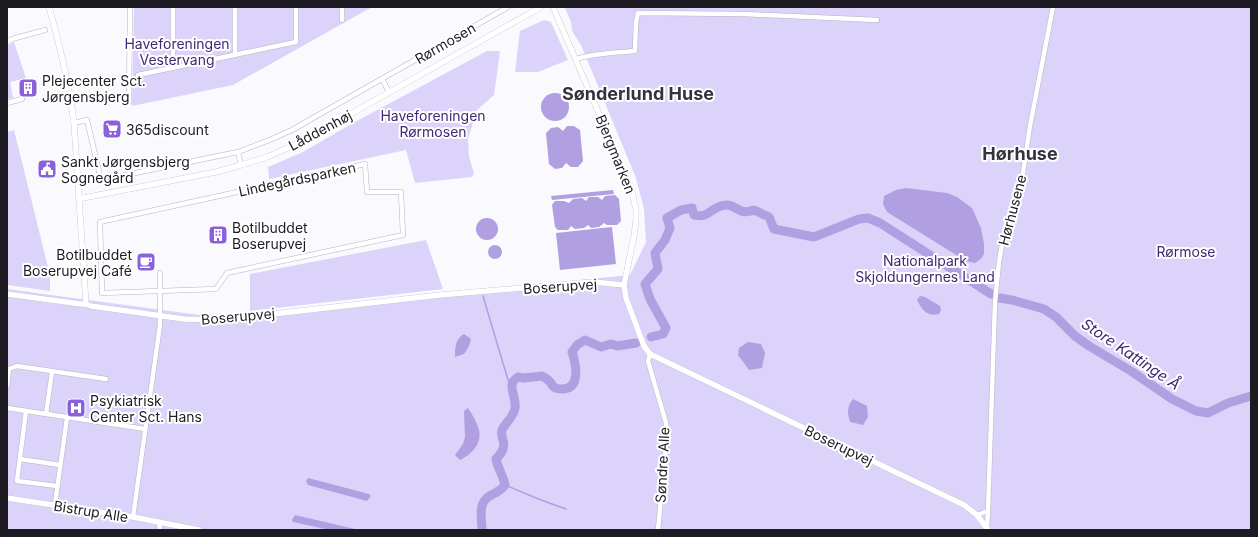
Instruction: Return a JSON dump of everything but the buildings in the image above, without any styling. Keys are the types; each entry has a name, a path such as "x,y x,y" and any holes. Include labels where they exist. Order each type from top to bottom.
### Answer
{"street":[{"path":"49,7 66,73 74,124 86,304"},
{"path":"129,102 130,7"},
{"path":"173,7 173,68"},
{"path":"235,7 235,55"},
{"path":"138,75 296,42 296,7"},
{"path":"342,7 342,20"},
{"name":"Rørmosen","path":"74,124 88,120 101,180 238,152 292,130 508,7"},
{"name":"Låddenhøj","path":"78,200 216,172 268,157 299,143 541,7"},
{"name":"Bjergmarken","path":"553,7 634,198 636,214 634,236 624,285"},
{"name":"Hørhusene","path":"988,529 995,302 1004,233 1017,204 1020,192 1030,126 1054,7"},
{"path":"576,59 584,56 606,53 635,52 636,22 638,12 743,14 877,20"},
{"path":"7,42 12,39 45,30"},
{"path":"382,79 389,92"},
{"path":"7,102 22,99"},
{"path":"238,152 241,165"},
{"name":"Lindegårdsparken","path":"365,164 367,192 401,192 403,235 227,273 216,289 160,290 102,293 100,222 365,164"},
{"path":"133,517 161,316 160,273"},
{"name":"Boserupvej","path":"7,294 192,320 220,320 440,295 593,282 624,285"},
{"path":"624,285 626,298 644,346 650,354"},
{"name":"Boserupvej","path":"650,354 964,505 977,515 988,529"},
{"name":"Søndre Alle","path":"650,354 648,361 666,423 667,435 658,530"},
{"path":"7,386 9,369 17,366 106,379"},
{"path":"46,414 52,372"},
{"path":"7,408 145,429"},
{"path":"26,411 17,481 57,486"},
{"path":"54,504 67,418"},
{"path":"20,459 60,464"},
{"name":"Bistrup Alle","path":"7,498 133,517 199,530"},
{"path":"977,515 988,511"},
{"path":"159,522 160,530"}],"green space":[{"name":"Haveforeningen Vestervang","path":"134,7 372,7 233,85 132,106"},
{"name":"Nationalpark Skjoldungernes Land","path":"1251,7 1251,530 7,530 7,289 214,317 630,275 646,242 644,209 636,178 581,45 572,31 571,22 565,8"},
{"path":"544,20 551,22 568,60 538,72 515,72 520,31"},
{"path":"14,42 26,78 10,82 13,98 7,99 7,46"},
{"name":"Haveforeningen Rørmosen","path":"487,51 500,51 494,95 477,110 468,139 469,157 474,173 472,177 415,183 406,150 269,179 268,167 303,152 353,123"},
{"path":"14,130 50,275 50,291 7,285 7,132"},
{"path":"426,240 443,289 250,311 250,274"}],"shaded area":[{"path":"555,93 565,97 569,107 565,117 555,121 545,117 541,107 545,97"},
{"path":"567,126 574,126 580,130 583,161 578,167 571,167 566,163 562,168 555,169 549,164 546,133 551,128 558,127 563,131"},
{"path":"906,188 947,193 957,197 972,208 981,228 984,244 984,254 981,259 975,263 966,261 887,212 883,204 884,196 896,190"},
{"path":"613,190 614,194 552,200 551,196"},
{"path":"615,195 619,199 621,221 617,225 607,225 604,223 599,227 591,228 588,225 584,228 575,229 571,226 568,230 558,230 555,227 552,205 555,201 564,201 569,203 573,199 582,198 586,201 589,197 598,197 602,200 605,196"},
{"path":"487,218 491,219 497,225 497,233 491,239 487,240 483,239 477,233 476,229 477,225 483,219"},
{"path":"612,227 616,264 560,270 556,233"},
{"path":"495,245 500,247 502,252 500,257 495,259 490,257 488,252 490,247"},
{"path":"920,296 925,297 940,306 941,310 939,314 928,314 925,312 917,300"},
{"path":"464,334 471,339 469,346 464,354 455,357 455,347 457,341"},
{"path":"748,342 761,344 765,353 762,368 749,370 738,355 739,348"},
{"path":"853,399 867,406 868,417 863,425 850,422 848,410"},
{"path":"468,408 479,428 480,434 477,444 471,453 460,460 455,455 463,444 465,437 464,411"},
{"path":"308,478 369,494 371,496 367,501 308,485 306,481"},
{"path":"295,515 359,530 330,530 293,522 292,520"}],"waterway":[{"name":"Store Kattinge Å","path":"651,337 663,334 666,328 650,299 645,284 658,269 655,253 665,240 670,228 667,218 681,210 692,208 694,215 700,216 708,214 717,207 727,205 745,212 754,210 769,217 774,229 814,237 859,219 868,218 880,223 991,294"},
{"path":"483,296 508,380 511,385"},
{"name":"Store Kattinge Å","path":"999,298 1044,309 1056,317 1075,336 1089,346 1131,371 1172,399 1196,411 1208,413 1228,403 1251,396"},
{"name":"Store Kattinge Å","path":"482,530 481,509 484,501 505,485 496,459 503,450 504,446 502,430 515,408 512,387 514,380 518,377 524,378 542,376 548,380 552,386 558,389 569,388 573,384 576,375 572,352 577,345 585,340 601,347 611,344 617,346 636,343"},
{"path":"505,485 566,509"}],"place":[{"name":"Plejecenter Sct. Jørgensbjerg","path":"28,88"},
{"name":"365discount","path":"112,129"},
{"name":"Sankt Jørgensbjerg Sognegård","path":"47,169"},
{"name":"Botilbuddet Boserupvej","path":"218,235"},
{"name":"Botilbuddet Boserupvej Café","path":"146,262"},
{"name":"Psykiatrisk Center Sct. Hans","path":"76,408"}],"district":[{"name":"Sønderlund Huse","path":"638,93"},
{"name":"Hørhuse","path":"1020,153"}],"park label":[{"name":"Rørmose","path":"1186,251"}]}
